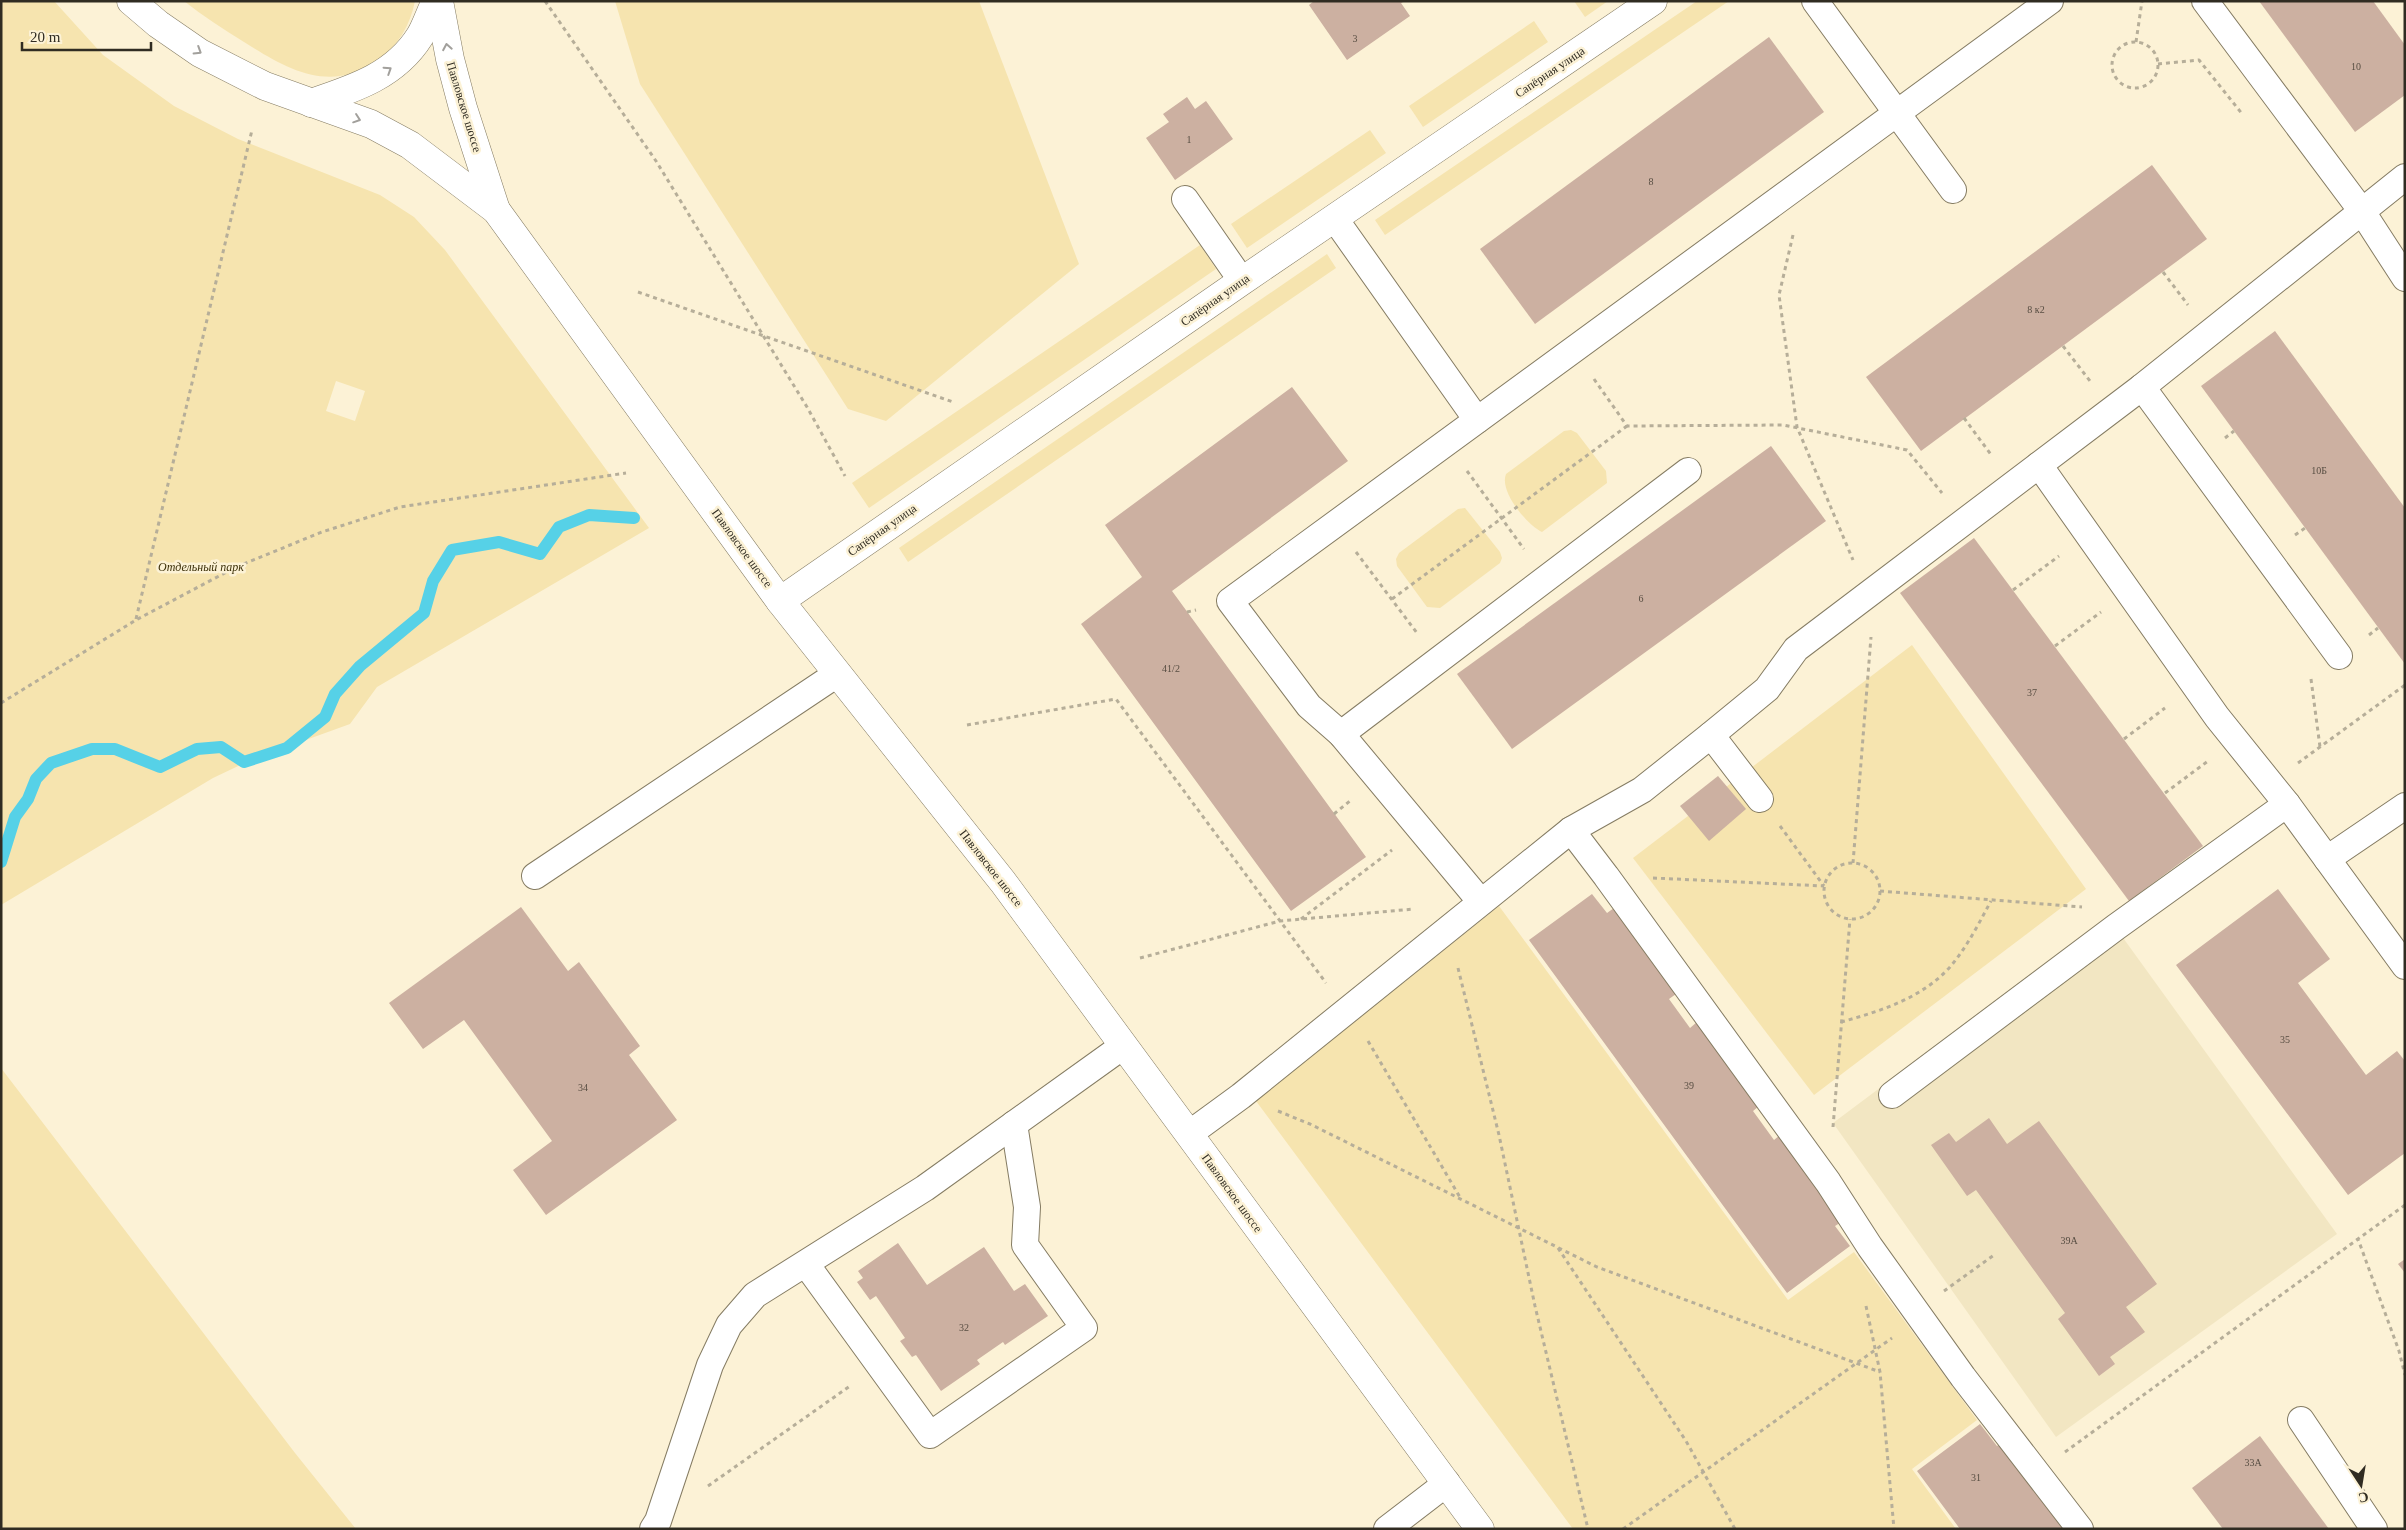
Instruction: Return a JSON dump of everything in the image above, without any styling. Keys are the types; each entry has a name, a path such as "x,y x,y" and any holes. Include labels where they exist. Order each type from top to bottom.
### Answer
{"main road":[{"name":"Павловское шоссе","path":"131,1 158,24 200,53 264,86 371,124 410,145 496,210 780,601 1003,882 1480,1529"},
{"name":"Павловское шоссе","path":"437,1 462,108 496,210"},
{"path":"311,103 362,86 394,67 420,37 437,1"},
{"name":"Сапёрная улица","path":"780,601 1242,281 1653,1"}],"lane":[{"path":"1815,1 1953,190"},
{"path":"1481,902 1341,734 1308,706 1230,601 2050,1"},
{"path":"2205,1 2361,210 2405,278"},
{"path":"1189,1134 1241,1096 1571,830 1642,790 1712,735 1767,689 1796,649 2142,387 2361,210 2405,177"},
{"path":"1185,199 1242,281"},
{"path":"1335,219 1477,420"},
{"path":"2142,387 2339,656"},
{"path":"2039,465 2195,685 2286,804 2405,966"},
{"path":"1341,734 1688,471"},
{"path":"535,876 838,674"},
{"path":"1712,735 1760,799"},
{"path":"1892,1095 2286,804"},
{"path":"2327,859 2405,806"},
{"path":"1571,830 1828,1182 1918,1314 2080,1529"},
{"path":"653,1529 658,1521 710,1365 729,1324 755,1295 924,1188 1123,1046"},
{"path":"806,1264 930,1436 1084,1328 1026,1246 1027,1207 1014,1124"},
{"path":"2302,1420 2374,1529"},
{"path":"1387,1529 1447,1484"}],"path":[{"path":"545,1 656,160 807,407 845,476"},
{"path":"2136,42 2142,1"},
{"path":"2136,42 2151,49 2156,56 2156,73 2146,85 2129,87 2116,78 2112,70 2112,62 2120,47 2136,42"},
{"path":"136,620 252,130"},
{"path":"1794,232 1780,295 1797,427 1855,564"},
{"path":"638,292 953,402"},
{"path":"2063,346 2112,410"},
{"path":"1590,374 1628,426"},
{"path":"1964,418 2013,484"},
{"path":"1392,599 1628,426 1783,425 1907,450 1965,521"},
{"path":"1446,442 1545,578"},
{"path":"1,702 136,620 236,567 322,532 400,507 626,473"},
{"path":"1335,524 1438,659"},
{"path":"2013,590 2088,534"},
{"path":"2055,646 2128,591"},
{"path":"1853,863 1871,634"},
{"path":"2320,747 2310,678 2339,656"},
{"path":"2124,738 2195,685"},
{"path":"2270,784 2405,685"},
{"path":"967,726 1116,699 1360,1028 1461,1199"},
{"path":"2164,794 2236,741"},
{"path":"1760,799 1824,886 1825,898 1830,908 1839,915 1850,919 1862,917 1871,911 1878,902 1880,890 1878,880 1864,866 1853,863 1843,864 1834,869 1824,886"},
{"path":"1300,919 1420,829"},
{"path":"1606,876 1824,886"},
{"path":"1880,890 1991,901 2140,910"},
{"path":"1841,1022 1885,1009 1921,992 1950,967 1972,936 1991,901"},
{"path":"1140,958 1280,921 1415,908"},
{"path":"1828,1182 1850,919"},
{"path":"1448,929 1499,1135 1588,1529"},
{"path":"1273,1110 1310,1124 1597,1266 1880,1372"},
{"path":"2036,1472 2405,1205"},
{"path":"2358,1239 2399,1351 2405,1375"},
{"path":"1557,1246 1680,1433 1735,1529"},
{"path":"1623,1529 1909,1326 1928,1304 1994,1255"},
{"path":"1865,1303 1880,1372 1894,1529"},
{"path":"706,1488 880,1366"}],"shaded area":[{"path":"2108,917 2337,1234 2056,1437 1833,1123"}],"green space":[{"name":"Отдельный парк","path":"1,1 54,1 103,55 174,106 238,139 380,195 414,217 445,250 649,528 377,687 350,724 253,759 213,778 1,905","holes":["336,381 365,391 355,421 326,411"]},
{"path":"184,1 415,1 410,19 402,35 391,49 377,61 359,71 342,76 325,77 292,69 276,61 198,12"},
{"path":"615,1 979,1 1079,264 886,421 848,409 640,84"},
{"path":"1574,1 1608,1 1585,17"},
{"path":"1697,1 1729,1 1385,235 1375,220"},
{"path":"1534,21 1548,42 1423,127 1409,106"},
{"path":"1370,130 1386,153 1247,248 1231,224"},
{"path":"1200,245 1216,269 869,508 852,483"},
{"path":"1327,254 1336,268 908,562 899,548"},
{"path":"1571,430 1577,433 1606,471 1607,483 1542,532 1522,515 1510,498 1506,489 1506,474 1564,431"},
{"path":"1465,508 1500,552 1502,558 1500,563 1440,608 1427,607 1397,566 1396,559 1399,553 1458,509"},
{"path":"1912,645 2086,889 1814,1095 1633,858"},
{"path":"1499,906 1788,1300 1854,1252 1977,1420 1912,1469 1956,1529 1573,1529 1256,1101"},
{"path":"1,1068 295,1453 356,1529 1,1529"}],"building":[{"path":"1314,1 1405,1 1401,3 1410,16 1347,60 1309,5"},
{"path":"2259,1 2373,1 2405,45 2405,95 2355,132"},
{"path":"1769,37 1824,112 1535,324 1480,249"},
{"path":"1187,97 1195,109 1206,101 1233,139 1175,180 1146,138 1169,122 1163,114"},
{"path":"2152,165 2207,239 1921,451 1866,377"},
{"path":"2275,331 2405,508 2405,664 2201,386"},
{"path":"1292,387 1348,461 1172,591 1366,857 1291,911 1081,624 1142,577 1105,525"},
{"path":"1771,446 1826,521 1512,749 1457,674"},
{"path":"1974,538 2203,846 2129,901 1900,593"},
{"path":"1718,776 1746,809 1709,841 1680,806"},
{"path":"2278,889 2330,959 2298,983 2366,1075 2397,1051 2405,1061 2405,1153 2348,1195 2176,965"},
{"path":"1592,894 1607,913 1614,908 1676,994 1669,999 1690,1028 1697,1022 1759,1106 1753,1111 1774,1140 1780,1135 1843,1221 1835,1226 1850,1246 1787,1293 1529,940"},
{"path":"521,907 568,971 579,962 640,1046 629,1055 677,1120 546,1215 513,1170 552,1141 464,1020 423,1049 389,1003"},
{"path":"1989,1118 2007,1144 2039,1121 2157,1284 2126,1307 2145,1332 2110,1357 2115,1364 2099,1376 2058,1319 2065,1313 1976,1190 1967,1196 1931,1145 1949,1133 1956,1142"},
{"path":"898,1243 927,1285 984,1247 1014,1291 1025,1284 1048,1316 1005,1345 1003,1342 977,1360 980,1364 941,1391 916,1355 912,1357 900,1341 905,1338 876,1296 870,1300 857,1282 863,1278 858,1271"},
{"path":"2405,1259 2405,1273 2398,1264"},
{"path":"1980,1424 1997,1446 2003,1441 2065,1525 2061,1529 1960,1529 1917,1471"},
{"path":"2260,1436 2329,1529 2223,1529 2192,1488"}],"waterway":[{"path":"1,862 15,817 28,799 36,779 51,763 92,749 115,749 160,767 197,749 221,747 244,762 287,748 325,717 335,694 360,666 424,613 433,581 452,550 499,542 540,554 559,527 589,515 634,518"}]}
